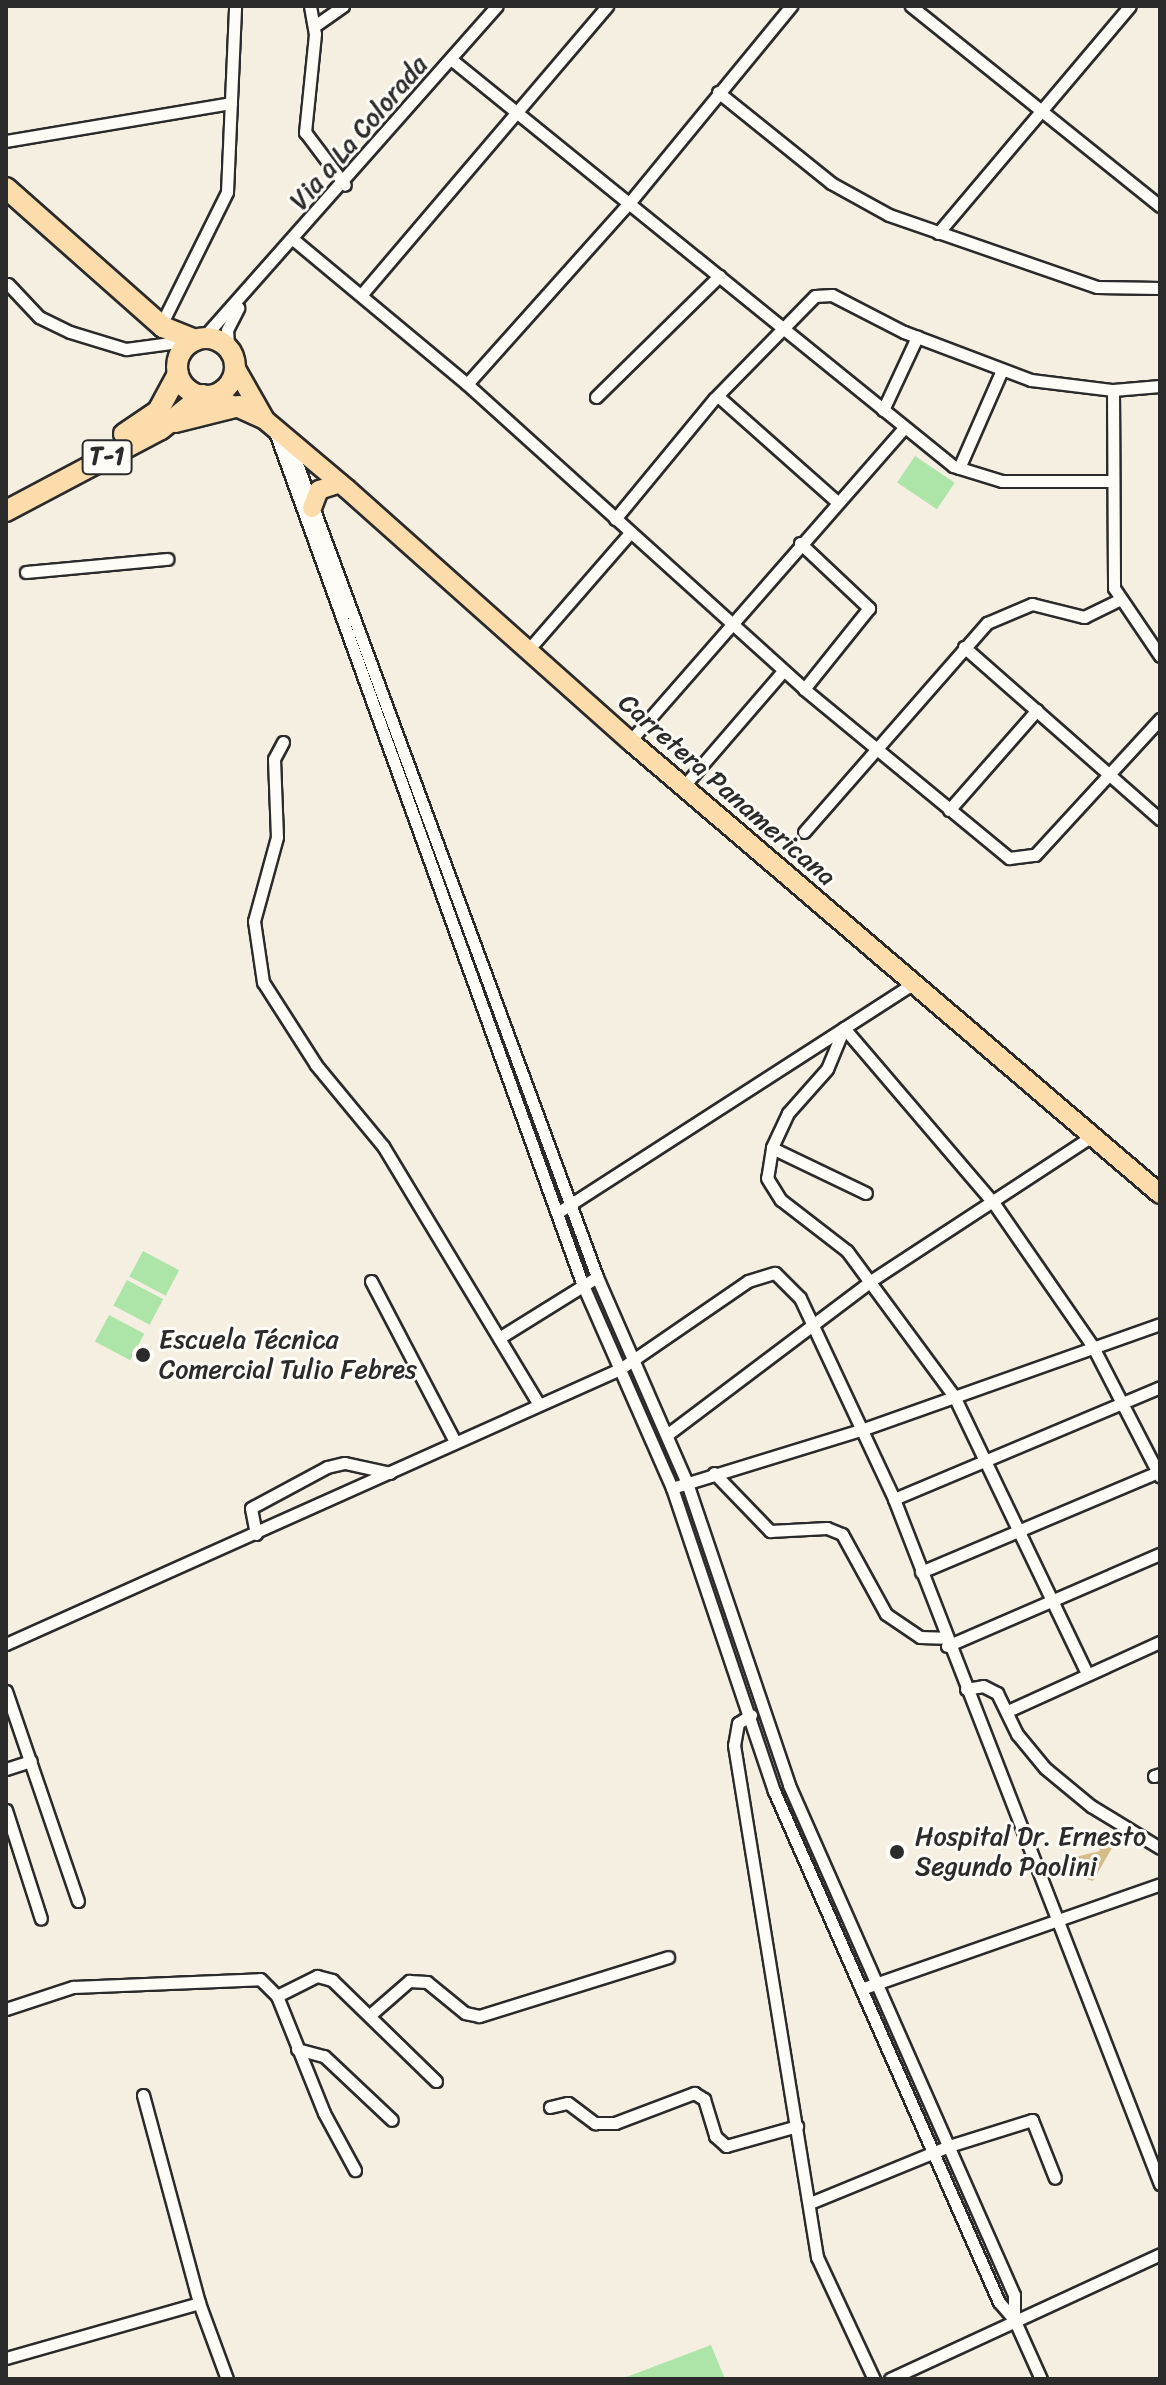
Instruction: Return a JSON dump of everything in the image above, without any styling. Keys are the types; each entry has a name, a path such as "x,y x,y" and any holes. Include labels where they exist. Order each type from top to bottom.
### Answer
{"highway":[{"path":"6,188 170,346 190,390 206,395"},
{"path":"170,346 200,339 232,357"},
{"name":"T-1","path":"6,496 145,421 170,346 200,339"},
{"name":"T-1","path":"6,511 168,424 206,395 228,386 232,357"},
{"path":"168,424 239,406"}],"main road":[{"name":"Carretera Panamericana","path":"232,357 276,429"},
{"name":"Carretera Panamericana","path":"206,395 239,406 276,429 683,787 1160,1194"},
{"path":"312,508 319,490 340,483"}],"street":[{"path":"8,284 39,317 70,332 126,349 170,346 225,199 235,6"},
{"path":"310,6 316,25 305,132 345,185"},
{"path":"316,25 343,6"},
{"name":"Via a La Colorada","path":"200,339 345,185 497,6"},
{"path":"362,294 607,6"},
{"path":"467,384 630,202 791,6"},
{"path":"911,6 1160,206"},
{"path":"938,233 1124,8"},
{"path":"452,60 630,202 784,331 959,468 1030,484 1111,481"},
{"path":"718,92 831,183 938,233 1097,287 1160,288"},
{"path":"6,141 231,103"},
{"path":"294,240 467,384 783,671 1000,853 1027,861 1160,719"},
{"path":"596,397 719,276"},
{"name":"Via a La Colorada","path":"232,357 230,321 250,287"},
{"path":"615,519 720,398 815,296 832,295 917,337 1031,380 1113,390 1160,386"},
{"path":"883,410 917,337"},
{"path":"959,468 1002,370"},
{"path":"1113,390 1111,561 1119,600 1160,656"},
{"path":"720,398 837,502"},
{"path":"630,741 730,620 905,427"},
{"path":"276,429 312,508 597,1277 687,1483 761,1711 1014,2295 1014,2319"},
{"path":"276,429 582,1283 672,1488 746,1717 861,1989 999,2302 1014,2319 1041,2379"},
{"path":"529,649 630,533"},
{"path":"800,543 869,608 804,689"},
{"path":"26,572 167,559"},
{"path":"804,832 964,647 1011,610 1032,604 1084,617 1119,600"},
{"path":"964,647 1160,819"},
{"path":"683,787 783,671"},
{"path":"949,810 1037,710"},
{"path":"283,742 274,759 277,837 254,921 263,982 316,1065 383,1146 538,1403"},
{"path":"557,1213 913,984"},
{"path":"844,1028 838,1052 788,1113 772,1148 766,1168 771,1190 831,1234 872,1280 954,1396 1023,1529 1087,1674"},
{"path":"844,1028 995,1205 1092,1345 1159,1473 921,1572"},
{"path":"668,1434 872,1280 995,1205 1092,1136"},
{"path":"772,1148 866,1193"},
{"path":"6,1644 635,1362 766,1273 775,1273 800,1298 894,1499 946,1642 1160,2184"},
{"path":"499,1338 582,1283 597,1277"},
{"path":"371,1281 455,1442"},
{"path":"672,1488 861,1430 1092,1345 1160,1324"},
{"path":"894,1499 988,1461 1122,1400 1160,1387"},
{"path":"256,1534 251,1508 327,1467 345,1463 390,1473"},
{"path":"714,1473 770,1531 787,1535 822,1528 842,1534 886,1614 920,1637 946,1642 1160,1554"},
{"path":"1010,1710 1160,1642"},
{"path":"966,1689 983,1686 1010,1710 1017,1734 1045,1768 1091,1806 1160,1848"},
{"path":"6,1691 78,1901"},
{"path":"761,1711 746,1717 734,1745 817,2257 874,2379"},
{"path":"6,1769 31,1761"},
{"path":"6,1810 41,1919"},
{"path":"861,1989 1160,1884"},
{"path":"370,2015 409,1981 427,1982 465,2013 479,2016 668,1957"},
{"path":"277,1996 322,1976 370,2015 436,2081"},
{"path":"6,2009 73,1987 116,1982 260,1979 277,1996 297,2049 355,2170"},
{"path":"297,2049 324,2056 392,2120"},
{"path":"550,2107 568,2103 595,2123 615,2123 694,2093 704,2099 715,2136 726,2146 797,2126"},
{"path":"143,2095 199,2303 227,2379"},
{"path":"810,2203 949,2146 1032,2120 1055,2178"},
{"path":"890,2379 1160,2254"},
{"path":"6,2358 199,2303"}],"green space":[{"path":"915,456 955,483 937,509 897,483"},
{"path":"143,1251 179,1270 166,1296 129,1277"},
{"path":"127,1280 163,1299 150,1325 113,1306"},
{"path":"109,1315 144,1334 130,1360 95,1341"},
{"path":"711,2345 725,2379 621,2379"}],"building":[{"path":"1110,1837 1112,1848 1093,1881 1064,1872 1063,1860 1100,1851 1097,1843"}],"place":[{"name":"Escuela Técnica Comercial Tulio Febres","path":"143,1355"},
{"name":"Hospital Dr. Ernesto Segundo Paolini","path":"897,1852"}]}
